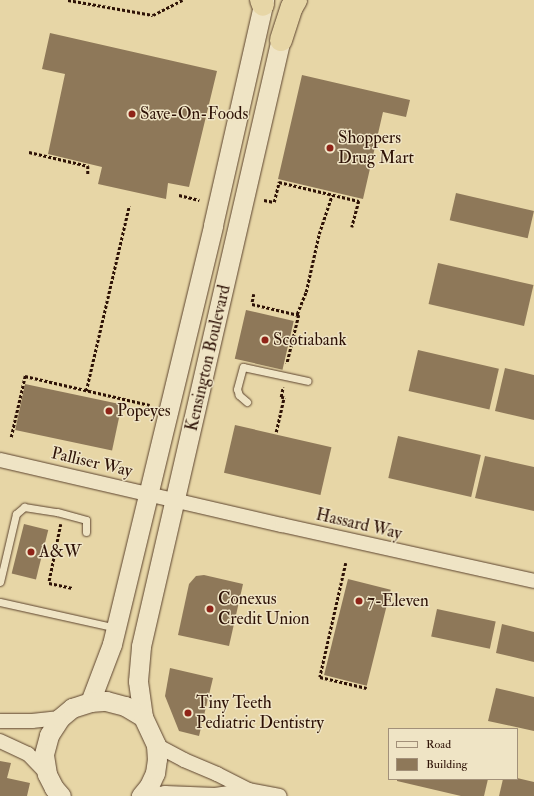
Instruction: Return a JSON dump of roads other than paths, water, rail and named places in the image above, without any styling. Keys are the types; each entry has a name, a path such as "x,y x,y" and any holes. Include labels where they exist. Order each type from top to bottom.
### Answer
{"highway":[{"path":"281,40 292,7 296,0"}],"main road":[{"name":"Kensington Boulevard","path":"156,745 143,717 138,684 139,660 289,0"},
{"name":"Kensington Boulevard","path":"90,702 104,667 116,628 213,225 263,2"},
{"path":"61,796 54,788 47,774 44,754 49,735 60,718 72,708 90,702 106,701 125,706 143,717"},
{"path":"141,796 149,786 155,773 157,759 156,745"}],"street":[{"name":"Palliser Way","path":"0,460 176,500"},
{"name":"Hassard Way","path":"176,500 282,526 534,581"},
{"path":"0,720 32,721 60,718"},
{"path":"0,741 28,754 47,774"},
{"path":"156,745 184,760 249,790 278,796"},
{"path":"148,796 165,793 215,795 249,790"}],"lane":[{"path":"247,402 239,395 238,389 243,367 308,381"},
{"path":"0,582 16,514 24,507 56,512 86,520 86,532"},
{"path":"0,602 116,628"}],"place":[{"name":"Save-On-Foods","path":"132,114"},
{"name":"Shoppers Drug Mart","path":"330,148"},
{"name":"Scotiabank","path":"265,340"},
{"name":"Popeyes","path":"109,411"},
{"name":"A&W","path":"31,552"},
{"name":"7-Eleven","path":"359,601"},
{"name":"Conexus Credit Union","path":"210,609"},
{"name":"Tiny Teeth Pediatric Dentistry","path":"188,713"}]}
